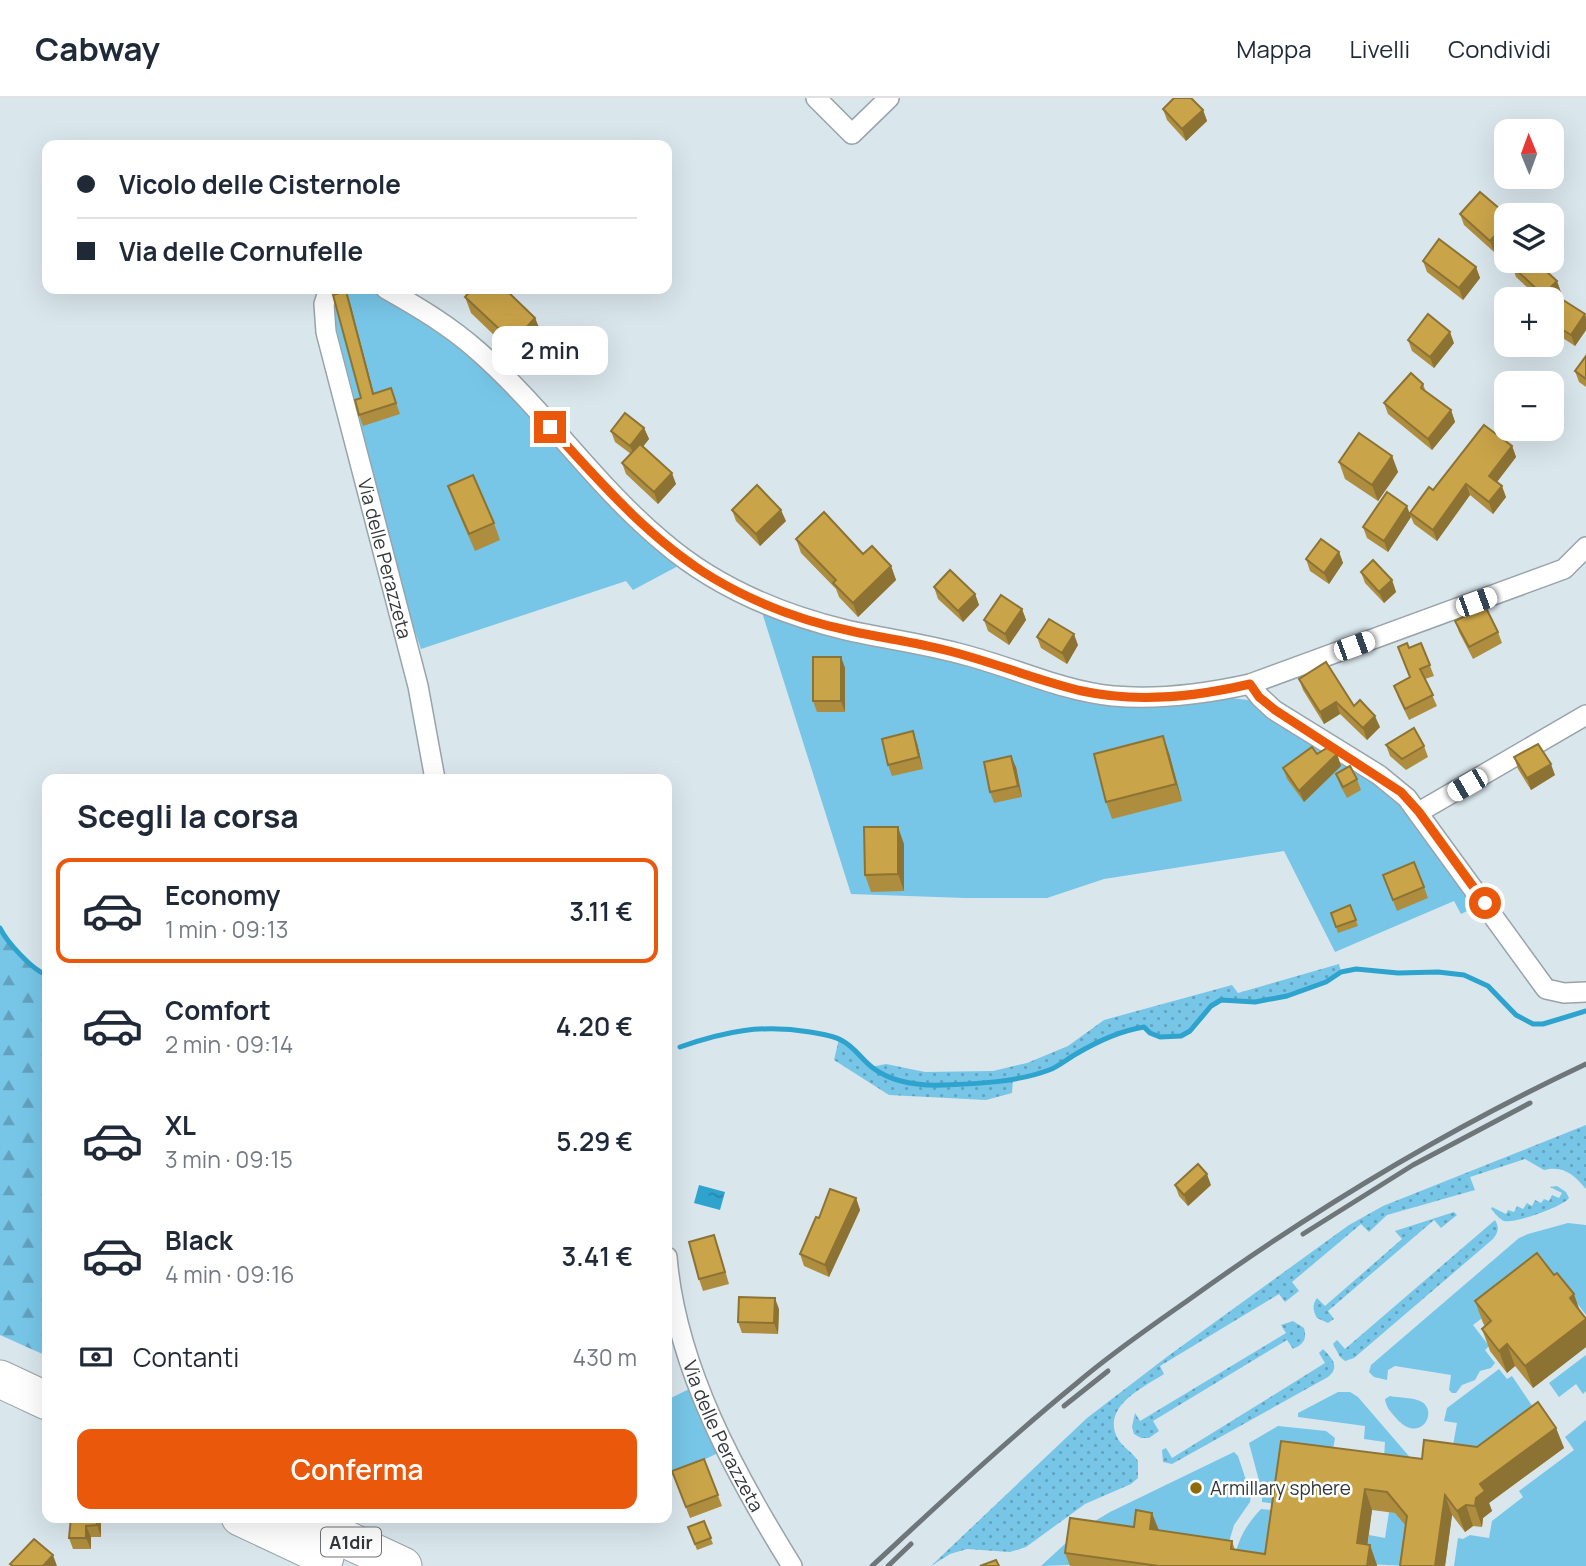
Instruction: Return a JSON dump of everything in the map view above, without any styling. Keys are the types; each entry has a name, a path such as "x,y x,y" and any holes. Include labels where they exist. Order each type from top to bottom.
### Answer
{"highway":[{"path":"0,1378 42,1399"},
{"path":"0,1405 42,1425"},
{"name":"A1dir","path":"253,1523 346,1566"},
{"name":"A1dir","path":"311,1523 403,1566"}],"street":[{"path":"816,98 852,134 888,98"},
{"name":"Via delle Perazzeta","path":"328,294 324,304 328,342 415,674 434,774"},
{"path":"394,294 438,320 481,353 609,491 662,541 707,573 749,597 826,625 952,651 1100,694 1165,697 1250,684 1564,569 1586,547"},
{"path":"1250,684 1269,706 1401,792 1419,812 1545,989 1564,993 1586,992"},
{"path":"1419,812 1586,715"},
{"name":"Via delle Perazzeta","path":"672,1290 676,1317 695,1378 749,1493 792,1566"}],"green space":[{"path":"382,294 402,303 476,348 570,457 660,553 680,565 633,590 626,581 421,649 411,620 332,311 334,296"},
{"path":"761,609 938,652 1090,703 1181,704 1231,698 1248,700 1274,711 1397,792 1479,905 1461,914 1454,901 1335,952 1284,851 1104,879 1047,898 851,894"},
{"path":"0,928 20,955 42,972 42,1354 0,1335"},
{"path":"1339,964 1341,972 1289,995 1256,1002 1216,1002 1194,1027 1178,1036 1161,1037 1144,1027 1121,1031 1075,1054 1051,1070 1013,1079 1012,1093 986,1100 889,1095 834,1060 839,1039 857,1050 871,1067 886,1064 925,1072 993,1071 1027,1063 1068,1046 1104,1020 1232,985 1238,993"},
{"path":"1586,1125 1586,1189 1568,1172 1544,1170 1525,1159 1470,1177 1475,1190 1387,1215 1369,1232 1361,1224 1292,1282 1299,1291 1285,1302 1279,1294 1160,1366 1164,1374 1128,1398 1116,1415 1114,1424 1120,1442 1138,1461 1138,1478 1131,1484 1085,1504 1026,1547 1010,1552 967,1549 950,1554 931,1566 1087,1418 1349,1225 1383,1206"},
{"path":"1557,1186 1566,1192 1569,1198 1539,1214 1504,1221 1491,1209 1492,1207 1506,1214 1508,1210 1514,1212 1517,1206 1523,1209 1527,1203 1532,1206 1535,1200 1541,1203 1544,1199 1549,1201 1552,1195 1559,1198 1562,1193 1550,1187"},
{"path":"1454,1212 1457,1215 1441,1228 1434,1220 1328,1311 1334,1319 1328,1323 1317,1318 1314,1303 1317,1298 1325,1306 1402,1239 1395,1231"},
{"path":"1495,1220 1498,1230 1493,1239 1354,1358 1345,1361 1340,1357 1333,1344 1337,1340 1345,1349"},
{"path":"1568,1223 1586,1225 1586,1315 1567,1290 1545,1271 1473,1325 1489,1346 1485,1350 1495,1363 1491,1368 1480,1371 1475,1380 1462,1385 1456,1393 1449,1390 1451,1375 1395,1366 1388,1370 1387,1380 1374,1377 1369,1372 1371,1365 1519,1238"},
{"path":"1293,1321 1304,1328 1305,1338 1300,1345 1293,1349 1287,1340 1153,1421 1159,1431 1149,1438 1134,1434 1132,1427 1135,1413 1140,1421 1286,1333 1281,1325"},
{"path":"1323,1349 1334,1363 1334,1370 1328,1377 1172,1464 1163,1462 1162,1450 1166,1448 1172,1458 1325,1363 1319,1353"},
{"path":"1586,1355 1586,1391 1583,1394 1576,1384 1559,1397 1549,1383"},
{"path":"1499,1369 1507,1379 1512,1376 1541,1419 1484,1461 1452,1451 1457,1423 1444,1421 1447,1408"},
{"path":"695,1386 722,1451 672,1476 672,1398"},
{"path":"1338,1392 1350,1392 1358,1397 1420,1469 1384,1458 1385,1442 1364,1439 1365,1426 1298,1417 1298,1413"},
{"path":"1390,1396 1422,1402 1428,1413 1424,1424 1419,1428 1404,1426 1387,1407 1385,1399"},
{"path":"1586,1420 1586,1566 1454,1566 1458,1538 1463,1539 1470,1535 1489,1538 1492,1521 1523,1497 1519,1491 1574,1450 1565,1437"},
{"path":"1278,1426 1326,1431 1335,1438 1330,1467 1283,1505 1262,1502 1262,1492 1249,1443"},
{"path":"1234,1452 1238,1456 1251,1495 1250,1502 1234,1525 1224,1559 1041,1566 1080,1530 1110,1512"},
{"path":"1261,1509 1282,1511 1276,1553 1234,1560 1243,1533"},
{"path":"1389,1512 1414,1515 1410,1566 1365,1564 1369,1535 1385,1538"}],"water":[{"path":"699,1185 725,1192 720,1210 694,1203"}],"building":[{"path":"1174,98 1191,98 1203,110 1182,129 1163,109"},
{"path":"1480,192 1494,204 1494,237 1490,241 1460,214"},
{"path":"1439,239 1476,267 1459,288 1423,261"},
{"path":"1519,273 1548,273 1557,281 1551,287 1534,287"},
{"path":"347,294 373,394 391,388 396,403 359,415 355,400 361,398 333,295"},
{"path":"468,294 510,294 535,318 513,342 465,297"},
{"path":"1564,301 1585,314 1571,335 1564,331"},
{"path":"1428,314 1450,332 1430,357 1408,340"},
{"path":"1586,356 1586,379 1575,371"},
{"path":"1411,373 1423,384 1421,388 1451,410 1428,439 1384,403"},
{"path":"625,413 644,428 630,446 611,431"},
{"path":"1484,425 1494,432 1494,441 1505,441 1512,446 1489,476 1502,486 1489,502 1466,484 1433,530 1410,513 1429,487 1433,490"},
{"path":"1359,433 1392,456 1372,485 1339,462"},
{"path":"640,444 672,473 654,492 622,463"},
{"path":"473,475 494,523 469,534 448,486"},
{"path":"757,485 781,510 756,534 732,510"},
{"path":"1387,492 1407,506 1384,541 1363,527"},
{"path":"824,512 863,554 872,546 891,566 853,603 833,583 836,580 796,539"},
{"path":"1321,539 1339,552 1324,573 1306,559"},
{"path":"1373,560 1392,580 1379,592 1361,572"},
{"path":"950,570 975,594 958,611 934,587"},
{"path":"1001,595 1022,609 1005,634 984,620"},
{"path":"1485,606 1498,632 1469,647 1455,621"},
{"path":"1049,619 1074,634 1062,653 1037,637"},
{"path":"1407,643 1409,648 1421,643 1430,665 1420,669 1433,695 1405,709 1394,686 1410,677 1398,647"},
{"path":"813,657 841,657 841,701 813,701"},
{"path":"1326,662 1354,706 1360,700 1375,716 1363,728 1336,702 1320,712 1299,679"},
{"path":"1414,728 1424,746 1402,759 1386,745"},
{"path":"913,731 919,757 888,765 882,739"},
{"path":"1163,736 1176,784 1106,802 1094,754"},
{"path":"1538,744 1551,764 1527,778 1514,757"},
{"path":"1312,747 1317,754 1327,748 1337,754 1299,791 1283,768"},
{"path":"1011,756 1018,786 990,792 984,762"},
{"path":"1350,766 1357,779 1343,787 1336,774"},
{"path":"864,827 898,827 898,874 865,875"},
{"path":"1414,862 1424,887 1393,900 1383,875"},
{"path":"1350,905 1356,920 1336,927 1331,913"},
{"path":"1198,1164 1207,1174 1184,1195 1175,1185"},
{"path":"830,1189 856,1198 825,1265 800,1254 816,1217 819,1218"},
{"path":"714,1235 725,1272 699,1279 689,1242"},
{"path":"1537,1253 1554,1275 1557,1273 1574,1294 1570,1298 1586,1319 1525,1366 1507,1344 1499,1351 1482,1329 1491,1321 1475,1301"},
{"path":"739,1297 775,1298 774,1323 738,1322"},
{"path":"1538,1402 1556,1428 1480,1484 1485,1491 1476,1498 1475,1506 1466,1505 1457,1511 1445,1495 1435,1566 1400,1566 1407,1516 1387,1492 1365,1489 1357,1543 1370,1545 1367,1566 1159,1566 1065,1553 1070,1518 1134,1527 1136,1510 1152,1513 1150,1529 1232,1541 1231,1549 1265,1554 1281,1441 1422,1459 1424,1440 1477,1447"},
{"path":"704,1459 718,1495 686,1507 672,1471"},
{"path":"704,1521 711,1538 695,1544 688,1527"},
{"path":"70,1523 97,1523 86,1526 86,1538 69,1538"},
{"path":"34,1539 53,1555 43,1566 10,1564"},
{"path":"996,1560 999,1566 980,1566"}],"waterway":[{"path":"0,928 20,955 42,972"},
{"path":"680,1047 744,1030 793,1030 837,1038 850,1046 873,1068 898,1080 935,1085 997,1082 1049,1070 1084,1049 1135,1029 1144,1027 1160,1037 1181,1036 1190,1031 1211,1006 1221,1000 1255,1002 1287,996 1326,982 1341,972 1356,969 1464,975 1488,986 1516,1015 1533,1024 1543,1024 1586,1011"}],"railway":[{"path":"872,1566 999,1450 1090,1372 1235,1267 1332,1203 1431,1144 1586,1064"},
{"path":"1303,1234 1413,1165 1530,1103"},
{"path":"1064,1406 1108,1371"},
{"path":"888,1566 911,1544"}],"place":[{"name":"Armillary sphere","path":"1196,1488"}],"route":[{"path":"550,427 616,498 669,547 715,579 776,608 815,622 963,654 1078,690 1100,694 1165,697 1250,684 1259,697 1275,710 1379,775 1401,792 1419,812 1485,903"}]}
